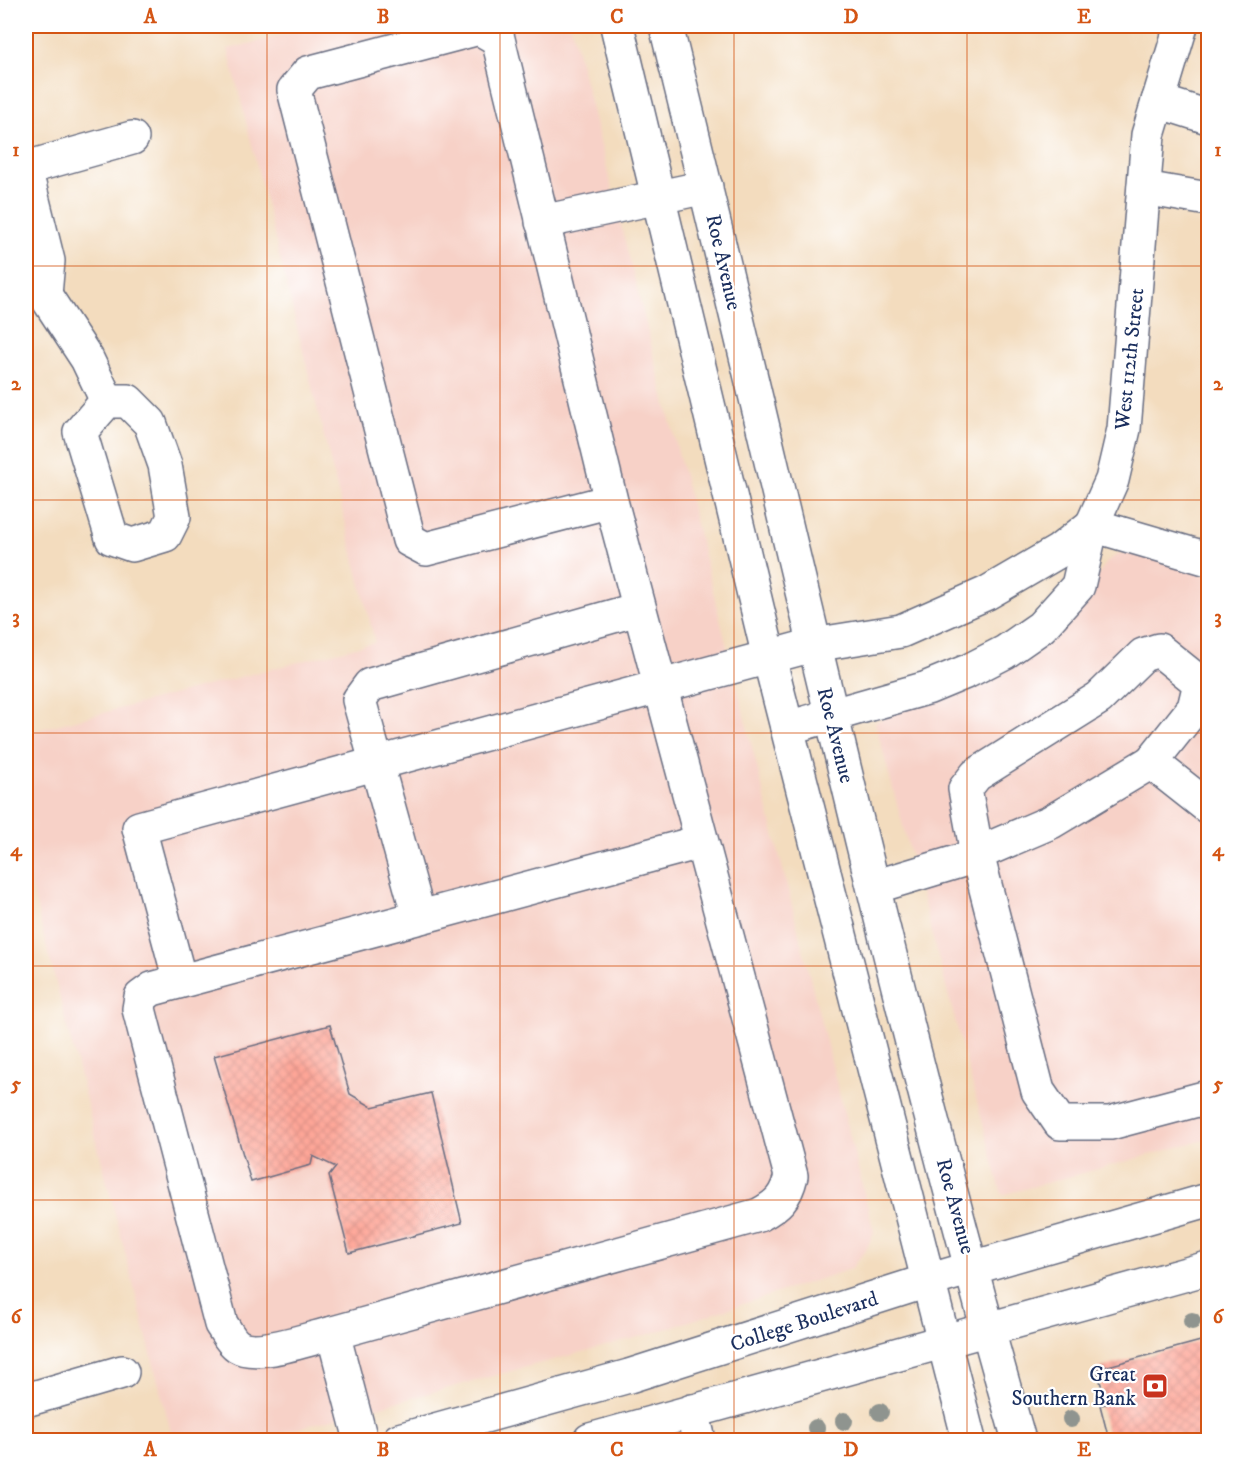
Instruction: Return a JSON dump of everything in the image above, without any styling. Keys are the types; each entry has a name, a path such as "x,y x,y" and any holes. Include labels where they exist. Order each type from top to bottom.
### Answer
{"main road":[{"path":"617,26 769,657 969,1440"},
{"name":"Roe Avenue","path":"666,26 830,714 972,1268 1019,1440"},
{"name":"West 112th Street","path":"788,728 830,714 927,688 968,671 1005,652 1041,627 1078,586 1092,525 1112,480 1124,429 1148,135 1181,26"},
{"path":"611,501 426,549 409,540 294,90 308,73 479,28 498,39 638,609 791,1176 787,1192 778,1204 759,1215 333,1333 256,1352 239,1347 231,1340 221,1323 139,1010 141,997 152,989 180,981 700,842"},
{"path":"1158,101 1209,117"},
{"path":"107,401 87,359 35,289 48,261 26,170 132,138"},
{"path":"543,222 706,187"},
{"path":"1144,188 1209,198"},
{"path":"1092,525 1209,559"},
{"name":"West 112th Street","path":"180,981 140,828 813,645 901,631 987,593 1059,551 1092,525"},
{"path":"419,917 359,700 370,685 638,609"},
{"path":"874,887 977,854 1052,822 1151,762 1194,708 1200,683 1159,650 1143,655 1099,698 976,775 965,789 977,854 1038,1091 1060,1123 1110,1123 1209,1097"},
{"path":"1151,762 1209,807"},
{"name":"College Boulevard","path":"399,1440 629,1376 927,1281 1209,1200"},
{"path":"590,1440 696,1426 942,1341 1209,1268"},
{"path":"333,1333 361,1440"},
{"path":"26,1400 122,1372"}],"shaded area":[{"path":"319,26 571,26 874,1232 867,1248 851,1269 650,1334 254,1440 173,1440 26,866 26,733 375,642 228,49"},
{"path":"1120,553 1138,553 1208,576 1208,1139 1002,1195 875,722 891,715 1094,580 1108,561"}],"building":[{"path":"330,1025 350,1094 372,1107 431,1093 462,1223 349,1253 329,1176 336,1167 313,1156 311,1165 251,1182 214,1056"},
{"name":"Great Southern Bank","path":"1208,1339 1208,1440 1103,1440 1103,1437 1108,1436 1100,1405 1106,1404 1097,1369"}],"place":[{"name":"Great Southern Bank","path":"1155,1386"}]}
